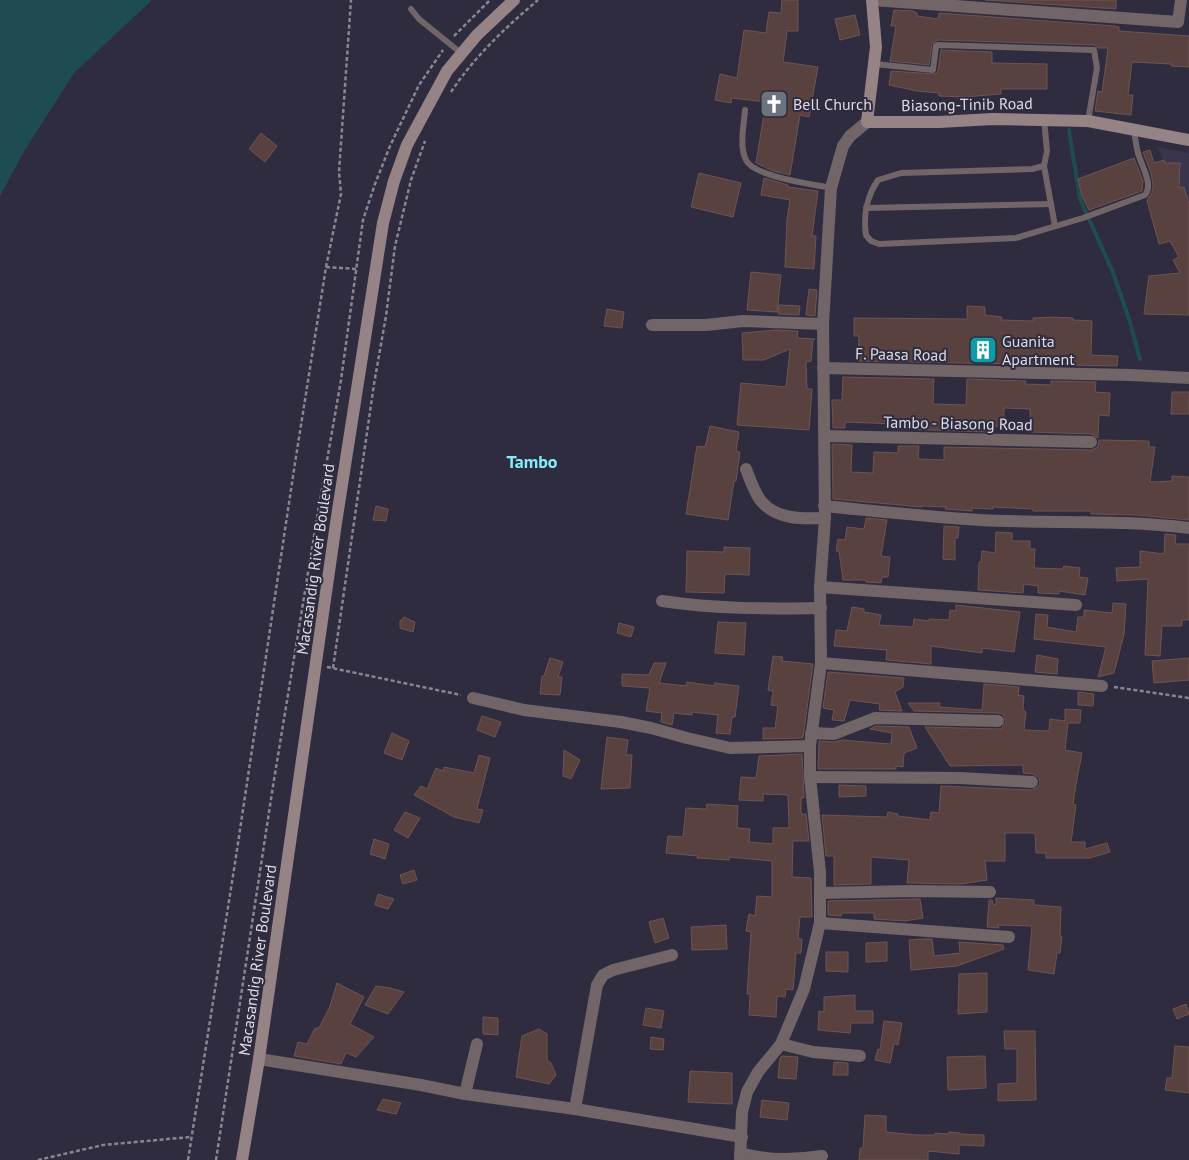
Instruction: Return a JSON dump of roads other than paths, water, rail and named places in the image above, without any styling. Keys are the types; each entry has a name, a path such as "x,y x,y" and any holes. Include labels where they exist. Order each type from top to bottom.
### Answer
{"street":[{"name":"Macasandig River Boulevard","path":"242,1160 259,1060 316,664 383,222 394,181 407,145 447,71 476,35 514,0"},
{"path":"822,1156 806,1158 740,1157 742,1112 747,1092 758,1072 781,1044 804,989 820,923 818,850 810,777 810,740 821,663 820,587 824,512 825,436 823,324 831,188 843,146 850,136 867,122 875,64 876,26 872,0 1184,22 1181,0"},
{"name":"Biasong-Tinib Road","path":"867,122 939,122 993,119 1088,121 1189,140"},
{"path":"652,325 743,321 823,324"},
{"name":"F. Paasa Road","path":"823,368 1123,374 1189,378"},
{"name":"Tambo - Biasong Road","path":"825,436 1091,442"},
{"path":"746,469 761,501 770,509 791,518 803,519 824,512 981,520 1110,522 1189,528"},
{"path":"820,587 1076,605"},
{"path":"662,601 710,607 749,609 821,608"},
{"path":"821,663 1102,686"},
{"path":"473,698 524,710 621,722 730,748 810,740 834,734 875,718 998,721"},
{"path":"810,777 960,778 1032,782"},
{"path":"820,892 990,892"},
{"path":"820,923 1009,936"},
{"path":"576,1108 597,985 603,975 613,970 672,954"},
{"path":"465,1094 477,1044"},
{"path":"781,1044 813,1052 860,1056"},
{"path":"259,1060 422,1085 465,1094 576,1108 742,1137"}],"lane":[{"path":"411,9 461,54"},
{"path":"875,64 933,70 936,46 938,45 1094,50 1097,68 1088,121"},
{"path":"745,110 743,145 746,160 749,164 779,178 831,188"},
{"path":"1044,119 1047,151 1044,166 1054,226"},
{"path":"1044,166 901,174 883,177 875,184 866,208 866,235 871,241 879,244 1016,238 1082,218 1145,195 1149,187 1138,152 1134,129"},
{"path":"866,208 1050,204"}],"waterway":[{"path":"1069,130 1080,199 1112,270 1129,319 1140,359"}],"place":[{"name":"Bell Church","path":"774,104"},
{"name":"Guanita Apartment","path":"983,350"}],"district":[{"name":"Tambo","path":"532,461"}]}
